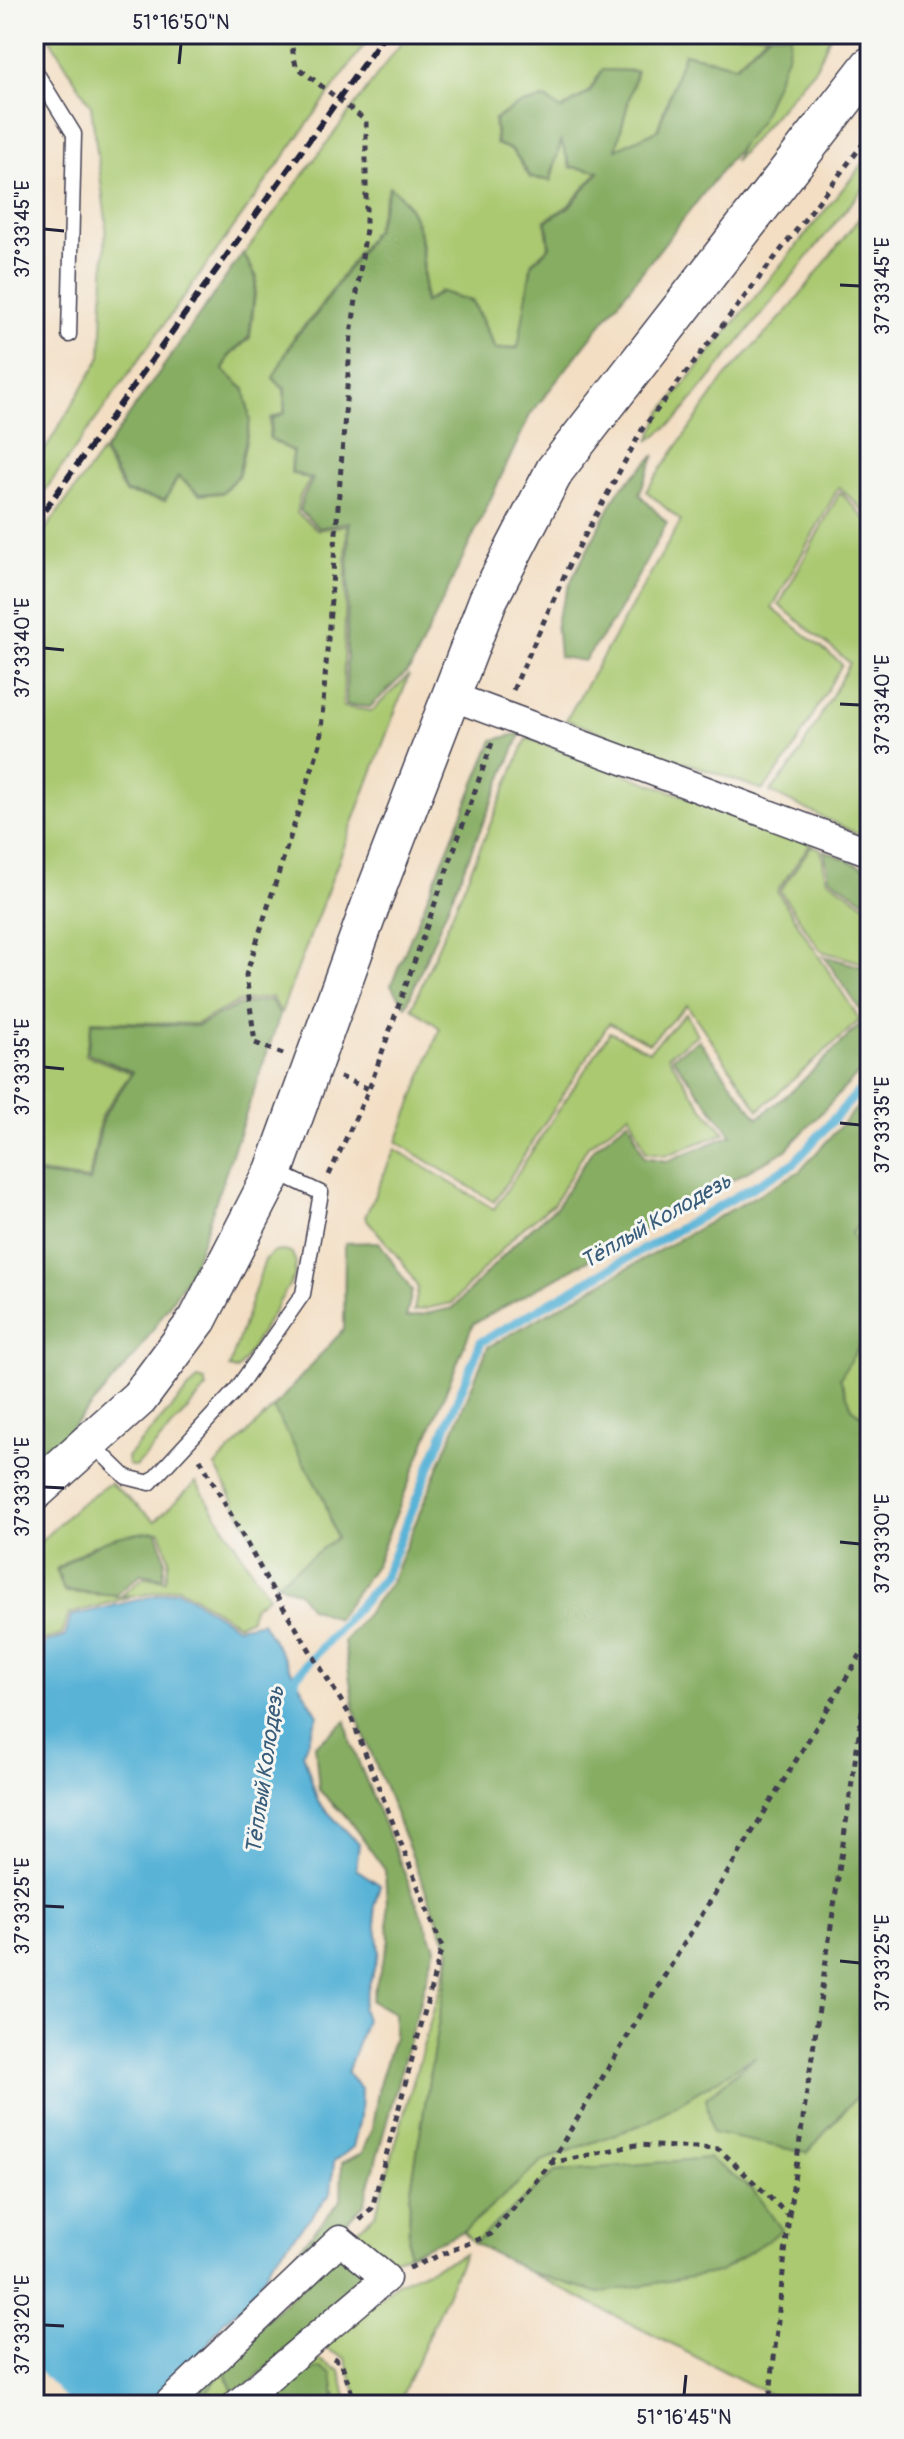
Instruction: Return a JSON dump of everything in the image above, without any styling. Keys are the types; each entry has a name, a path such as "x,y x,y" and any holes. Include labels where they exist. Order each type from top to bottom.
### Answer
{"main road":[{"path":"34,1492 139,1398 198,1319 274,1171 372,901 488,600 555,470 870,66"}],"street":[{"path":"451,696 870,852"},
{"path":"167,2405 340,2240 386,2278 236,2405"}],"lane":[{"path":"34,69 74,134 69,335"},
{"path":"91,1442 126,1477 150,1483 236,1390 303,1294 321,1193 274,1171"}],"path":[{"path":"289,34 296,66 366,121 366,229 351,335 320,744 246,975 255,1043 369,1089"},
{"path":"321,1193 369,1089 502,715 570,563 643,428 870,135"},
{"path":"190,1440 272,1589 351,1717 442,1947 372,2208 340,2240"},
{"path":"386,2278 491,2234 551,2163 870,1639"},
{"path":"769,2405 789,2216 870,1658"},
{"path":"551,2163 636,2145 719,2149 789,2216"},
{"path":"304,2348 341,2362 356,2405"}],"green space":[{"path":"47,34 372,34 34,506 34,468 101,357 106,220 91,106"},
{"path":"408,34 767,34 736,65 684,53 657,130 616,149 637,71 602,70 589,91 561,110 546,98 518,105 494,119 496,144 513,151 530,178 551,181 561,141 570,167 599,171 568,206 545,220 549,247 531,263 518,347 496,349 473,301 440,291 425,302 423,253 417,223 402,196 389,186 375,229 315,314 295,335 273,378 284,390 284,413 270,418 269,438 292,452 291,473 310,480 300,496 297,513 318,530 347,525 343,707 372,711 409,675 281,1013 272,997 238,1002 196,1024 92,1021 85,1055 131,1073 101,1116 89,1180 34,1172 34,545 102,452 125,493 165,501 178,477 200,495 222,493 239,475 250,421 245,389 223,370 230,356 250,338 257,277 244,254"},
{"path":"769,34 791,34 787,56 760,121 530,415 411,668 370,707 346,705 349,522 319,528 300,511 303,497 313,479 292,472 293,451 270,438 272,419 285,413 285,388 273,378 296,336 316,315 376,229 390,187 402,199 417,225 424,303 441,292 472,302 495,350 518,348 532,264 550,247 547,221 569,207 600,171 571,167 561,141 550,180 531,177 513,150 497,144 495,120 518,105 546,99 561,110 590,92 602,70 636,71 616,149 658,130 684,53 736,66"},
{"path":"786,34 831,34 816,67 734,162"},
{"path":"870,155 870,180 677,419 649,441 662,412"},
{"path":"870,204 870,517 839,487 772,608 842,664 789,757 763,790 566,720 681,521 646,491 726,376 789,309"},
{"path":"243,253 256,278 249,337 229,355 223,370 245,390 250,421 238,475 222,492 200,494 178,476 165,500 126,492 104,451"},
{"path":"655,455 639,494 667,523 615,618 584,661 559,657 556,620 573,577 619,490"},
{"path":"840,492 870,524 870,840 770,792 795,762 850,663 779,605"},
{"path":"521,733 406,1006 391,985 493,740"},
{"path":"527,738 811,843 777,891 860,1020 759,1110 687,1005 649,1043 609,1023 494,1202 397,1142 440,1028 412,1008"},
{"path":"812,845 821,849 826,878 870,908 870,965 821,951 780,891"},
{"path":"824,850 870,870 870,904 829,877"},
{"path":"824,956 870,969 870,1061 786,1150 473,1324 376,1564 337,1619 310,1608 298,1592 277,1583 336,1538 324,1499 273,1408 344,1329 345,1243 379,1242 412,1291 406,1318 453,1308 521,1237 557,1206 593,1149 629,1120 644,1157 667,1161 732,1135 672,1057 699,1040 758,1118 794,1089 866,1019"},
{"path":"271,1000 280,1015 192,1270 136,1355 34,1470 34,1174 90,1182 103,1117 133,1072 87,1053 92,1022 197,1026 239,1005"},
{"path":"686,1013 697,1035 668,1056 703,1108 725,1133 667,1155 646,1152 630,1114 588,1146 554,1203 517,1233 452,1303 414,1311 418,1288 404,1264 365,1217 395,1149 494,1209 610,1032 649,1051"},
{"path":"870,1093 870,1210 851,1233 870,1276 870,1327 840,1378 852,1408 870,1421 870,2081 807,2153 712,2133 706,2098 756,2056 646,2123 544,2160 463,2232 408,2254 410,2195 450,1952 355,1712 344,1642 391,1582 488,1347 800,1171"},
{"path":"870,1210 870,1276 851,1233"},
{"path":"273,1252 292,1253 296,1263 294,1277 244,1361 237,1370 229,1368 265,1260"},
{"path":"870,1327 870,1421 852,1408 840,1378"},
{"path":"198,1379 205,1381 207,1388 136,1467 128,1465 127,1457"},
{"path":"273,1408 324,1499 336,1538 277,1583 215,1466"},
{"path":"196,1482 268,1596 253,1607 251,1618 238,1624 178,1587 138,1596 122,1595 144,1577 166,1580 169,1558 160,1531 129,1535 93,1546 56,1569 64,1592 130,1597 69,1614 62,1635 43,1640 34,1659 34,1548 77,1506 110,1483 155,1521"},
{"path":"157,1531 165,1559 163,1578 141,1574 116,1595 64,1590 57,1570 82,1553 114,1538"},
{"path":"346,1721 351,1744 435,1947 364,2204 276,2295 260,2294 341,2200 342,2163 362,2153 372,2128 379,2085 394,2036 394,2013 371,2001 389,1940 385,1870 348,1819 319,1790 315,1745"},
{"path":"450,1952 410,2195 408,2254 383,2262 352,2235 376,2213"},
{"path":"764,2051 807,2153 870,2081 870,2152 863,2158 870,2178 870,2405 770,2405 771,2395 529,2272 600,2293 555,2172 474,2243 463,2232 544,2160 646,2123"},
{"path":"708,2158 753,2190 782,2230 720,2272 599,2293 529,2272 474,2243 555,2172"},
{"path":"336,2251 372,2278 235,2396 223,2368 199,2398 179,2405"},
{"path":"464,2254 398,2405 360,2405 345,2358 320,2346 397,2283"},
{"path":"309,2355 340,2371 348,2405 336,2405 337,2394 291,2379 277,2405 248,2405"},
{"path":"223,2367 235,2396 225,2405 188,2405"},
{"path":"320,2368 332,2374 336,2405 277,2405 291,2379"}],"water":[{"path":"178,1590 237,1627 262,1622 318,1715 303,1753 318,1802 359,1844 356,1869 380,1885 374,1906 379,1952 362,2008 366,2020 347,2073 361,2089 360,2118 353,2147 334,2162 331,2193 271,2263 252,2297 224,2321 205,2348 149,2405 34,2405 34,1667 46,1642 65,1637 71,1616"}],"pier":[{"path":"34,2365 71,2405 43,2405 34,2395"}],"waterway":[{"name":"Тёплый Колодезь","path":"294,1688 296,1676 384,1578 481,1342 793,1164 870,1079"}],"railway":[{"path":"34,525 385,34"}]}
